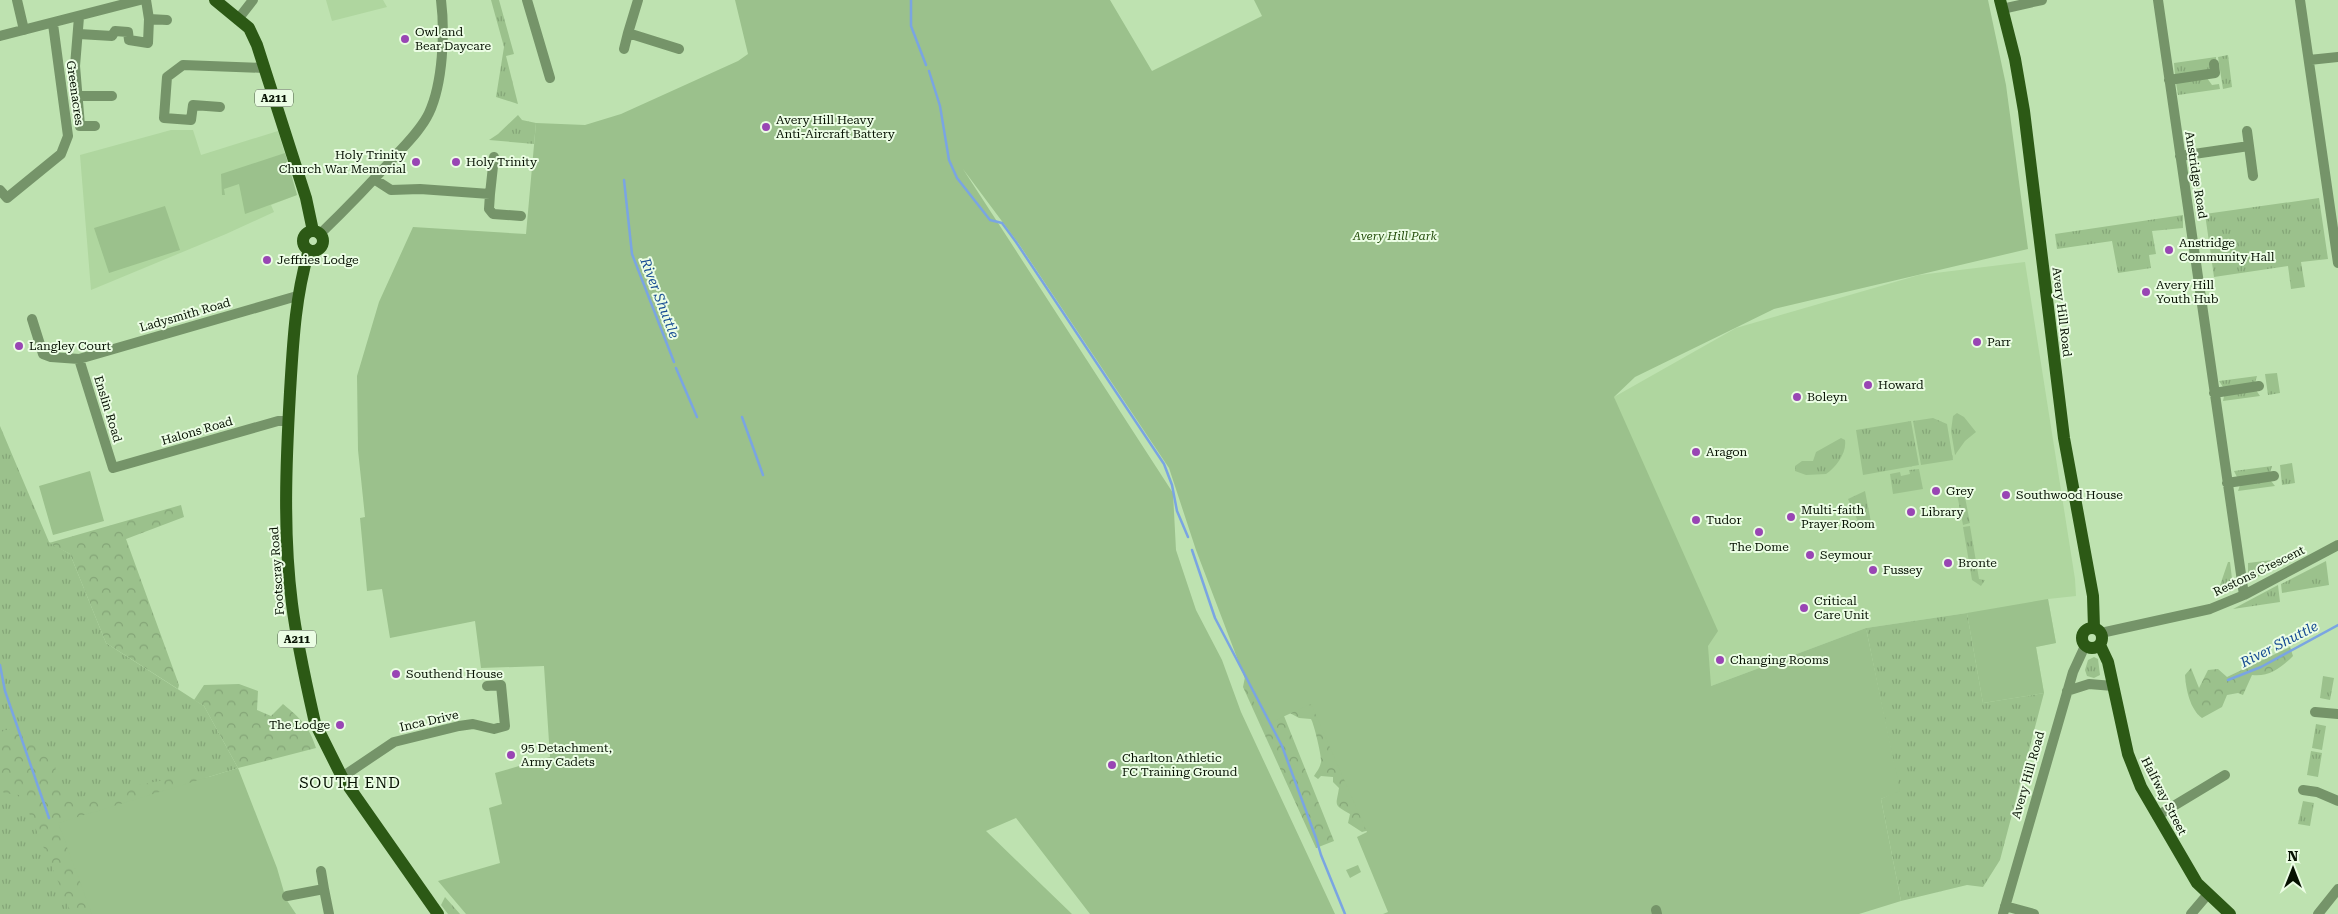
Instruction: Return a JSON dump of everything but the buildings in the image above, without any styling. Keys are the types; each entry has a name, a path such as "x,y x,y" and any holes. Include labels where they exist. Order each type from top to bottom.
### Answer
{"main road":[{"name":"A211","path":"215,0 249,28 265,68 316,232"},
{"name":"Avery Hill Road","path":"2001,4 2015,59 2024,110 2063,428 2071,483 2093,596 2098,635"},
{"name":"Footscray Road","path":"316,232 306,233 303,239 304,246 309,250 297,296 288,421 287,507 290,581 296,631 315,723 342,777 430,911"},
{"path":"2088,629 2098,635 2094,648 2085,646 2082,640 2083,633 2088,629"},
{"name":"Halfway Street","path":"2098,635 2106,656 2128,754 2141,787 2197,883 2230,914"}],"street":[{"path":"17,0 24,30"},
{"path":"0,36 53,24 140,0"},
{"path":"79,34 112,36 115,31 128,32 129,40 148,43 149,19 146,0"},
{"path":"239,18 253,0"},
{"path":"316,232 374,179 423,124 433,102 441,55 443,20 441,0"},
{"path":"527,0 550,78"},
{"path":"624,49 638,0"},
{"path":"2001,4 2042,0"},
{"name":"Anstridge Road","path":"2158,0 2244,595"},
{"path":"2300,0 2338,263"},
{"path":"79,17 75,66 80,126 95,126"},
{"path":"149,19 167,20"},
{"name":"Greenacres","path":"2,198 61,154 68,136 53,24"},
{"path":"628,32 679,49"},
{"path":"2309,60 2338,57"},
{"path":"220,107 193,105 192,120 164,118 167,77 183,65 265,68"},
{"path":"2169,80 2215,73"},
{"path":"77,96 112,96"},
{"path":"2247,131 2253,176"},
{"path":"2180,156 2249,146"},
{"path":"494,157 489,209 493,214 521,216"},
{"path":"374,179 390,190 420,189 490,194"},
{"name":"Ladysmith Road","path":"79,359 297,296"},
{"path":"32,318 44,354 51,357 79,359"},
{"name":"Enslin Road","path":"79,359 113,468"},
{"path":"2214,393 2259,386"},
{"name":"Halons Road","path":"113,468 278,421 288,421"},
{"path":"2227,483 2274,476"},
{"name":"Restons Crescent","path":"2098,635 2193,614 2244,595 2338,545"},
{"name":"Avery Hill Road","path":"2004,910 2077,658 2085,646"},
{"path":"2067,691 2089,684 2113,686"},
{"name":"Inca Drive","path":"342,777 394,742 459,726 473,724 494,730 505,726 501,685 487,686"},
{"path":"2315,712 2338,714"},
{"path":"2157,816 2225,775"},
{"path":"2303,790 2317,792 2338,801"},
{"path":"321,871 329,914"},
{"path":"287,896 324,889"},
{"path":"2318,914 2334,903 2338,890"},
{"path":"2191,914 2208,894"},
{"path":"2004,910 2034,914"}],"shaded area":[{"path":"326,0 383,0 387,7 332,21"},
{"path":"171,130 193,130 201,155 278,131 297,195 271,205 274,212 91,290 80,155"},
{"path":"2025,262 2075,579 2076,596 2048,599 2056,643 2036,647 2044,693 1983,703 1967,613 1866,628 1711,686 1614,397 1736,328 1919,275"}],"green space":[{"path":"491,0 499,0 514,54 506,56 518,104 496,97 504,47"},
{"name":"Avery Hill Park","path":"735,0 1110,0 1152,71 1262,16 1254,0 1988,0 2006,85 2028,249 1774,309 1635,377 1614,397 1718,631 1708,646 1711,686 1866,628 1900,791 1881,799 1901,901 1859,914 1383,914 1388,912 1357,837 1367,832 1311,704 1263,726 1196,550 1169,468 1019,244 963,169 1173,493 1176,550 1196,610 1222,660 1241,712 1335,914 1090,914 1016,818 986,831 1072,914 466,914 438,881 500,863 489,808 502,804 495,773 550,757 544,666 481,668 475,621 390,638 382,589 367,591 360,518 365,517 358,450 357,376 379,302 413,227 526,234 536,123 585,125 621,114 738,61 748,54"},
{"path":"2228,55 2232,87 2223,89 2218,57"},
{"path":"2216,57 2216,62 2208,70 2175,75 2174,63"},
{"path":"2207,78 2212,85 2219,84 2220,89 2178,95 2176,83"},
{"path":"518,115 522,120 536,123 534,144 489,140 498,134"},
{"path":"285,153 297,195 245,214 239,184 224,189 225,195 222,195 221,174"},
{"path":"2319,198 2328,259 2301,262 2305,287 2291,289 2288,266 2214,277 2205,214"},
{"path":"165,206 180,250 109,273 94,228"},
{"path":"2183,215 2183,228 2152,231 2156,254 2149,255 2151,268 2118,273 2112,241 2057,249 2055,234"},
{"path":"2277,373 2280,393 2268,395 2265,374"},
{"path":"2257,376 2255,383 2223,387 2219,381"},
{"path":"2256,390 2260,396 2223,401 2224,396"},
{"path":"1957,413 1964,417 1976,432 1965,441 1955,455 1951,431 1953,416"},
{"path":"1933,418 1947,424 1953,460 1921,465 1913,421"},
{"path":"1911,421 1919,465 1863,475 1856,430"},
{"path":"0,426 49,542 70,554 106,643 204,706 238,768 58,823 92,914 0,914"},
{"path":"1841,438 1845,440 1843,455 1837,464 1826,474 1806,475 1795,471 1795,466 1802,461 1813,461 1816,452"},
{"path":"2292,463 2295,483 2282,485 2280,465"},
{"path":"2272,466 2270,473 2237,477 2234,471"},
{"path":"1919,469 1923,489 1893,494 1890,474 1900,472 1901,476 1910,474 1909,470"},
{"path":"90,471 104,521 53,535 39,486"},
{"path":"2271,481 2275,486 2238,491 2240,485"},
{"path":"1865,491 1871,522 1860,526 1848,499"},
{"path":"1964,492 1970,523 1963,525 1957,494"},
{"path":"181,505 184,517 126,539 179,685 178,689 106,643 70,554 49,543"},
{"path":"1970,526 1979,579 1985,580 1981,586 1972,580 1963,527"},
{"path":"2295,557 2252,580 2248,574 2248,563"},
{"path":"2326,561 2329,585 2282,593 2281,584"},
{"path":"2228,562 2230,562 2233,587 2231,591 2216,597"},
{"path":"2278,585 2280,602 2233,609"},
{"path":"2048,599 2056,643 2036,647 2044,693 1983,703 1967,613"},
{"path":"1967,613 1983,703 2044,693 2000,860 1983,887 1967,885 1901,901 1881,799 1899,790 1866,628"},
{"path":"2290,647 2293,656 2274,671 2264,675 2252,675 2243,695 2238,693 2227,695 2222,707 2202,718 2194,710 2188,693 2185,675 2191,668 2199,688 2208,670 2218,669 2227,677"},
{"path":"2094,657 2098,659 2100,675 2094,678 2087,676 2085,670 2088,660"},
{"path":"2323,676 2334,678 2330,700 2320,698"},
{"path":"1245,677 1284,716 1334,841 1316,848 1243,687"},
{"path":"239,684 258,691 257,710 271,716 283,704 304,723 316,748 238,768 204,706 194,700 204,685"},
{"path":"1311,693 1370,830 1362,832 1348,823 1350,814 1337,804 1339,788 1333,782 1333,777 1321,776 1318,779 1314,776 1320,766 1321,759 1318,740 1311,719 1299,718 1288,712"},
{"path":"2316,724 2326,726 2322,750 2312,748"},
{"path":"4,730 27,730 48,746 56,771 58,789 69,802 84,796 96,801 123,795 138,785 175,778 216,777 106,914 78,914 70,910 27,808 19,795 4,793 0,788 0,734"},
{"path":"2311,751 2322,753 2318,777 2307,775"},
{"path":"238,768 277,868 286,899 296,914 92,914 58,823"},
{"path":"2303,801 2314,803 2310,826 2298,824"},
{"path":"1358,865 1361,872 1350,878 1346,870"},
{"path":"445,897 460,914 448,914 441,905"}],"waterway":[{"path":"911,0 911,26 926,65"},
{"path":"929,71 940,106 949,160 957,178 990,220 1002,223 1016,242 1164,464 1172,485 1177,511 1188,537"},
{"name":"River Shuttle","path":"624,180 632,254 674,362"},
{"name":"River Shuttle","path":"676,368 697,417"},
{"name":"River Shuttle","path":"742,417 763,475"},
{"path":"1192,550 1215,618 1282,746 1321,855 1345,914"},
{"name":"River Shuttle","path":"2228,680 2261,667 2338,625"},
{"path":"0,665 5,691 49,818"}],"place":[{"name":"Owl and Bear Daycare","path":"405,39"},
{"name":"Avery Hill Heavy Anti-Aircraft Battery","path":"766,127"},
{"name":"Holy Trinity Church War Memorial","path":"416,162"},
{"name":"Holy Trinity","path":"456,162"},
{"name":"Anstridge Community Hall","path":"2169,250"},
{"name":"Jeffries Lodge","path":"267,260"},
{"name":"Avery Hill Youth Hub","path":"2146,292"},
{"name":"Parr","path":"1977,342"},
{"name":"Langley Court","path":"19,346"},
{"name":"Howard","path":"1868,385"},
{"name":"Boleyn","path":"1797,397"},
{"name":"Aragon","path":"1696,452"},
{"name":"Grey","path":"1936,491"},
{"name":"Southwood House","path":"2006,495"},
{"name":"Library","path":"1911,512"},
{"name":"Multi-faith Prayer Room","path":"1791,517"},
{"name":"Tudor","path":"1696,520"},
{"name":"The Dome","path":"1759,532"},
{"name":"Seymour","path":"1810,555"},
{"name":"Bronte","path":"1948,563"},
{"name":"Fussey","path":"1873,570"},
{"name":"Critical Care Unit","path":"1804,608"},
{"name":"Changing Rooms","path":"1720,660"},
{"name":"Southend House","path":"396,674"},
{"name":"The Lodge","path":"340,725"},
{"name":"95 Detachment, Army Cadets","path":"511,755"},
{"name":"Charlton Athletic FC Training Ground","path":"1112,765"}],"district":[{"name":"SOUTH END","path":"350,783"}]}
